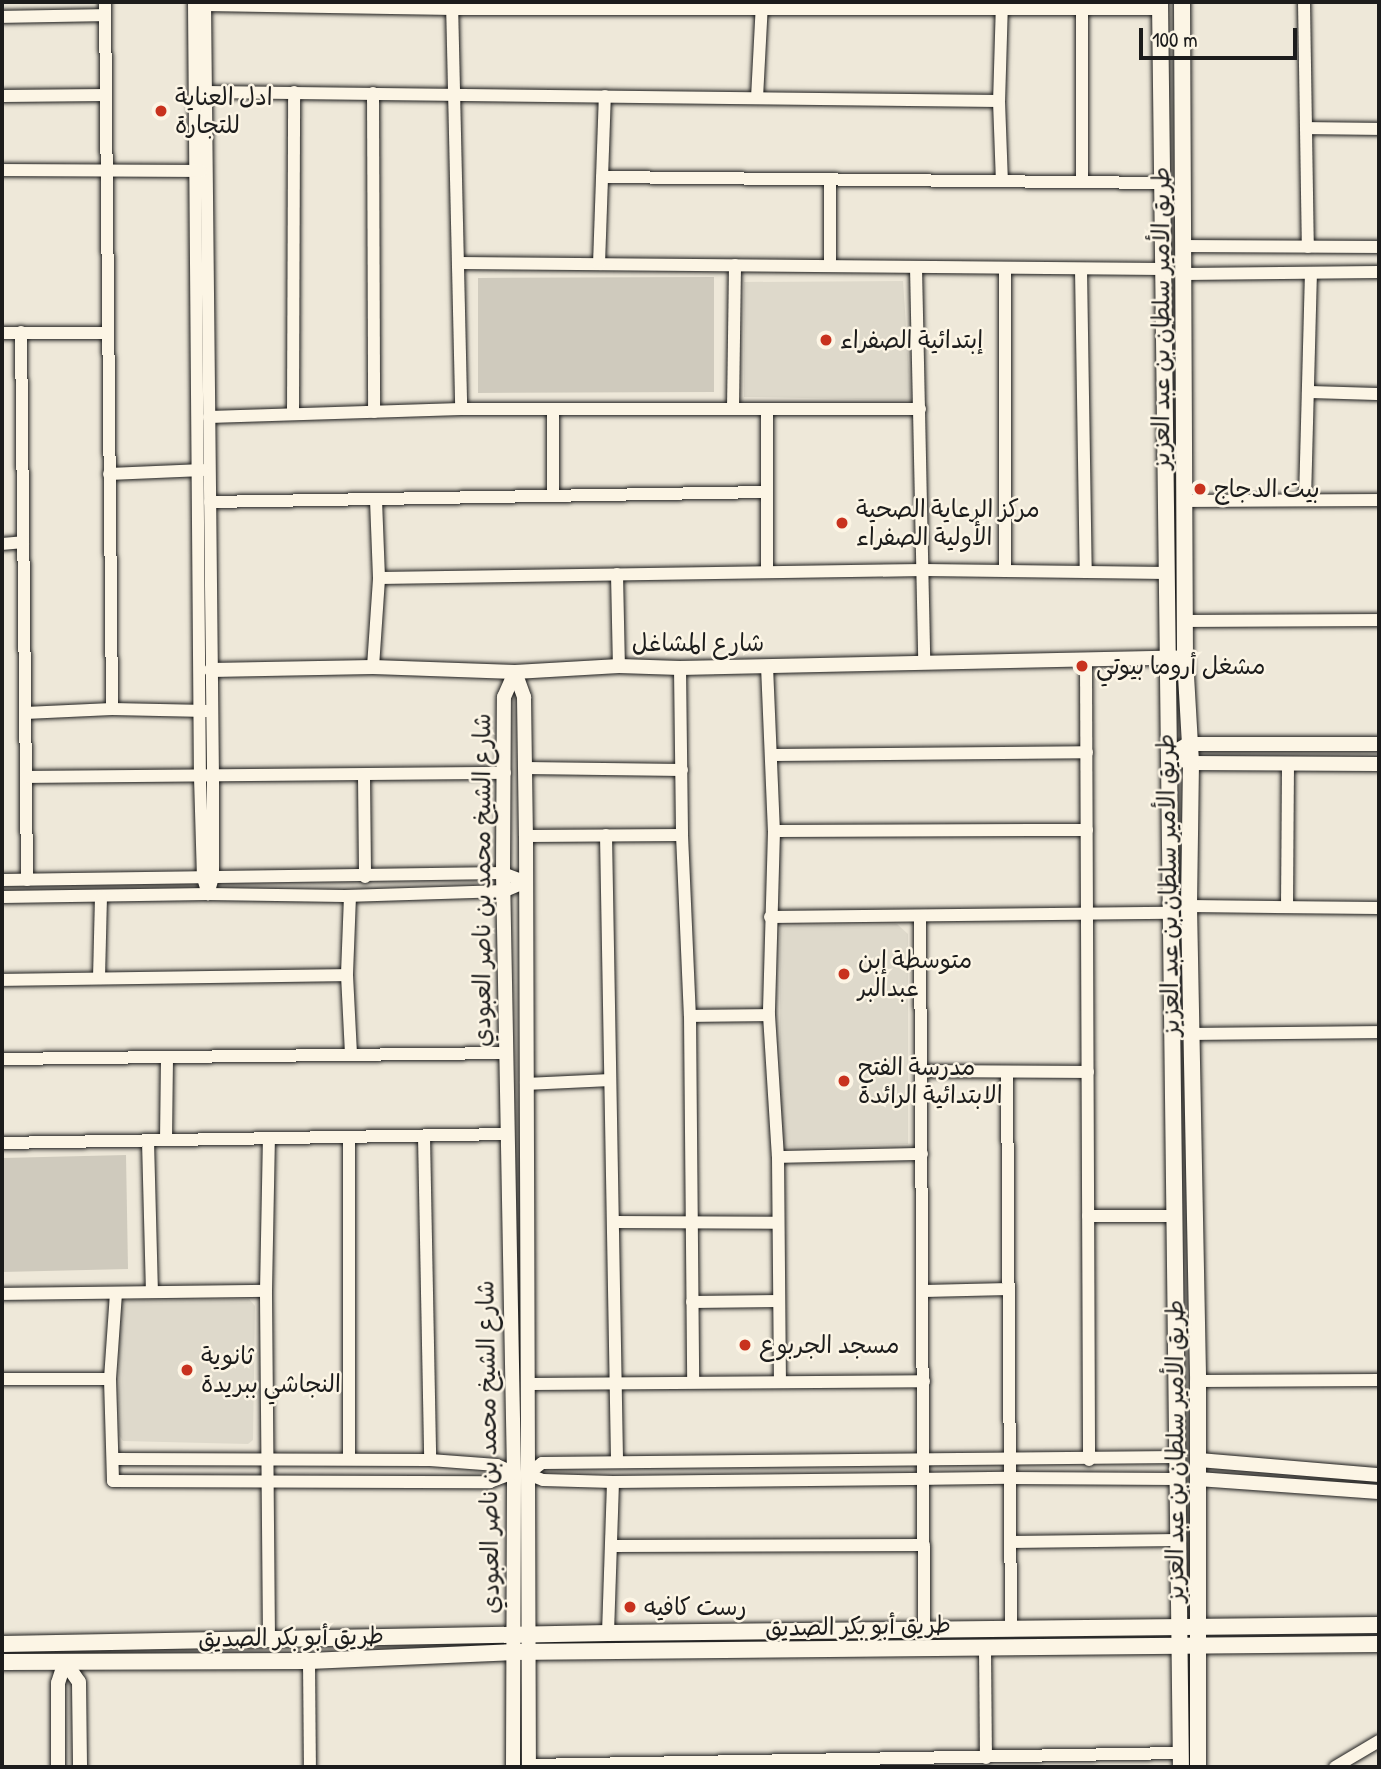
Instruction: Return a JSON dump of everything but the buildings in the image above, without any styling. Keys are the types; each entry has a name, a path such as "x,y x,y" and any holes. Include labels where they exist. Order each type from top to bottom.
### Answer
{"main road":[{"name":"طريق الأمير سلطان بن عبد العزيز","path":"1181,1760 1188,1645 1198,1626 1199,1460 1194,1034 1189,906 1191,763 1185,658 1182,2"},
{"name":"طريق الأمير سلطان بن عبد العزيز","path":"1160,6 1172,1216 1180,1627 1188,1645 1198,1767"},
{"name":"طريق أبو بكر الصديق","path":"2,1662 309,1661 513,1644 530,1635 1379,1625"},
{"name":"طريق أبو بكر الصديق","path":"2,1644 269,1639 513,1644 530,1654 1379,1644"}],"street":[{"path":"1304,2 1308,247"},
{"path":"201,3 1160,6"},
{"path":"201,3 206,92 201,171 209,417 204,470 210,502 211,670 206,711"},
{"path":"201,3 208,894"},
{"path":"452,5 461,409"},
{"path":"757,98 762,5"},
{"path":"1002,5 999,100 1002,181"},
{"path":"1082,5 1082,182"},
{"path":"2,17 105,8 111,709"},
{"path":"206,92 999,100"},
{"path":"293,414 294,92"},
{"path":"373,93 374,412"},
{"path":"2,96 106,95"},
{"path":"599,264 605,96"},
{"path":"1306,128 1379,129"},
{"path":"2,170 201,171"},
{"path":"603,177 1163,183"},
{"path":"830,179 830,266"},
{"path":"1184,246 1379,247"},
{"path":"458,264 1163,269"},
{"path":"733,409 735,265"},
{"path":"916,267 924,662"},
{"path":"1005,268 1005,571"},
{"path":"1081,269 1086,572"},
{"path":"1184,274 1379,272"},
{"path":"1305,500 1311,273"},
{"path":"21,332 27,880"},
{"path":"2,333 108,333"},
{"path":"1308,392 1379,394"},
{"path":"209,417 461,409 920,409"},
{"path":"553,409 554,496"},
{"path":"767,409 767,572"},
{"path":"109,474 204,470"},
{"path":"210,502 767,492"},
{"path":"373,667 379,578 376,499"},
{"path":"1185,501 1379,500"},
{"path":"2,544 23,542"},
{"path":"379,578 924,570 1167,573"},
{"path":"617,574 619,666"},
{"path":"1186,621 1379,620"},
{"name":"شارع المشاغل","path":"211,670 373,667 515,671 619,666 680,668 1185,658"},
{"path":"1086,662 1089,1460"},
{"path":"767,666 774,831 769,1015 778,1157 780,1381"},
{"path":"680,668 682,835 690,1016 693,1381"},
{"name":"شارع الشيخ محمد بن ناصر العبودي","path":"513,1767 513,1644 521,1473 530,1384 524,697 515,671"},
{"name":"شارع الشيخ محمد بن ناصر العبودي","path":"515,671 504,697 506,1133 530,1635 529,1766"},
{"path":"25,713 111,709 206,711"},
{"path":"1169,755 1188,744 1379,744"},
{"path":"772,755 1087,752"},
{"path":"1169,755 1191,763 1379,764"},
{"path":"1287,907 1288,765"},
{"path":"525,768 682,770"},
{"path":"26,777 505,773"},
{"path":"364,776 365,877"},
{"path":"774,831 1087,830"},
{"path":"526,835 682,835"},
{"path":"606,835 617,1462"},
{"path":"2,880 503,873 526,882"},
{"path":"2,897 208,894 350,896 505,891 526,882"},
{"path":"99,978 101,896"},
{"path":"350,896 347,975 351,1055"},
{"path":"1189,906 1379,908"},
{"path":"770,917 1170,913"},
{"path":"920,917 924,1632"},
{"path":"2,980 347,975"},
{"path":"690,1016 769,1015"},
{"path":"1194,1034 1379,1032"},
{"path":"2,1059 505,1053"},
{"path":"166,1140 167,1057"},
{"path":"922,1071 1088,1072"},
{"path":"1007,1072 1012,1630"},
{"path":"526,1084 610,1080"},
{"path":"2,1143 506,1133"},
{"path":"424,1136 430,1460"},
{"path":"349,1137 349,1459"},
{"path":"269,1139 265,1291 269,1639"},
{"path":"148,1140 152,1292"},
{"path":"778,1157 922,1154"},
{"path":"1088,1216 1172,1216"},
{"path":"613,1222 778,1223"},
{"path":"923,1291 1009,1289"},
{"path":"2,1294 265,1291"},
{"path":"116,1293 110,1379 113,1481 490,1482 521,1473 542,1463 1009,1461 1177,1457"},
{"path":"692,1302 779,1301"},
{"path":"2,1379 110,1379"},
{"path":"1198,1381 1379,1380"},
{"path":"530,1384 924,1381"},
{"path":"114,1459 268,1457 430,1460 497,1465 543,1480 612,1482 925,1478 1177,1479"},
{"path":"1199,1460 1379,1475"},
{"path":"1198,1479 1379,1492"},
{"path":"608,1633 612,1482"},
{"path":"1010,1542 1179,1540"},
{"path":"611,1546 924,1545"},
{"path":"978,1761 985,1647"},
{"path":"58,1767 58,1683 65,1661"},
{"path":"65,1661 79,1682 80,1767"},
{"path":"309,1661 310,1767"},
{"path":"1335,1767 1379,1741"},
{"path":"529,1766 1181,1760"}],"shaded area":[{"path":"714,277 714,392 478,393 478,278"},
{"name":"إبتدائية الصفراء","path":"903,281 911,400 744,397 744,282"},
{"path":"897,924 908,934 908,1144 780,1147 780,926"},
{"path":"126,1155 128,1269 2,1272 2,1158"},
{"name":"ثانوية النجاشي ببريدة","path":"249,1299 255,1306 253,1440 248,1444 123,1441 119,1435 119,1306 125,1300"}],"place":[{"name":"ادل العناية للتجارة","path":"161,111"},
{"name":"إبتدائية الصفراء","path":"826,340"},
{"name":"بيت الدجاج","path":"1200,489"},
{"name":"مركز الرعاية الصحية الأولية الصفراء","path":"842,523"},
{"name":"مشغل أروما بيوتي","path":"1082,666"},
{"name":"متوسطة إبن عبدالبر","path":"844,974"},
{"name":"مدرسة الفتح الابتدائية الرائدة","path":"844,1081"},
{"name":"مسجد الجربوع","path":"745,1345"},
{"name":"ثانوية النجاشي ببريدة","path":"187,1370"},
{"name":"رست كافيه","path":"630,1607"}]}
